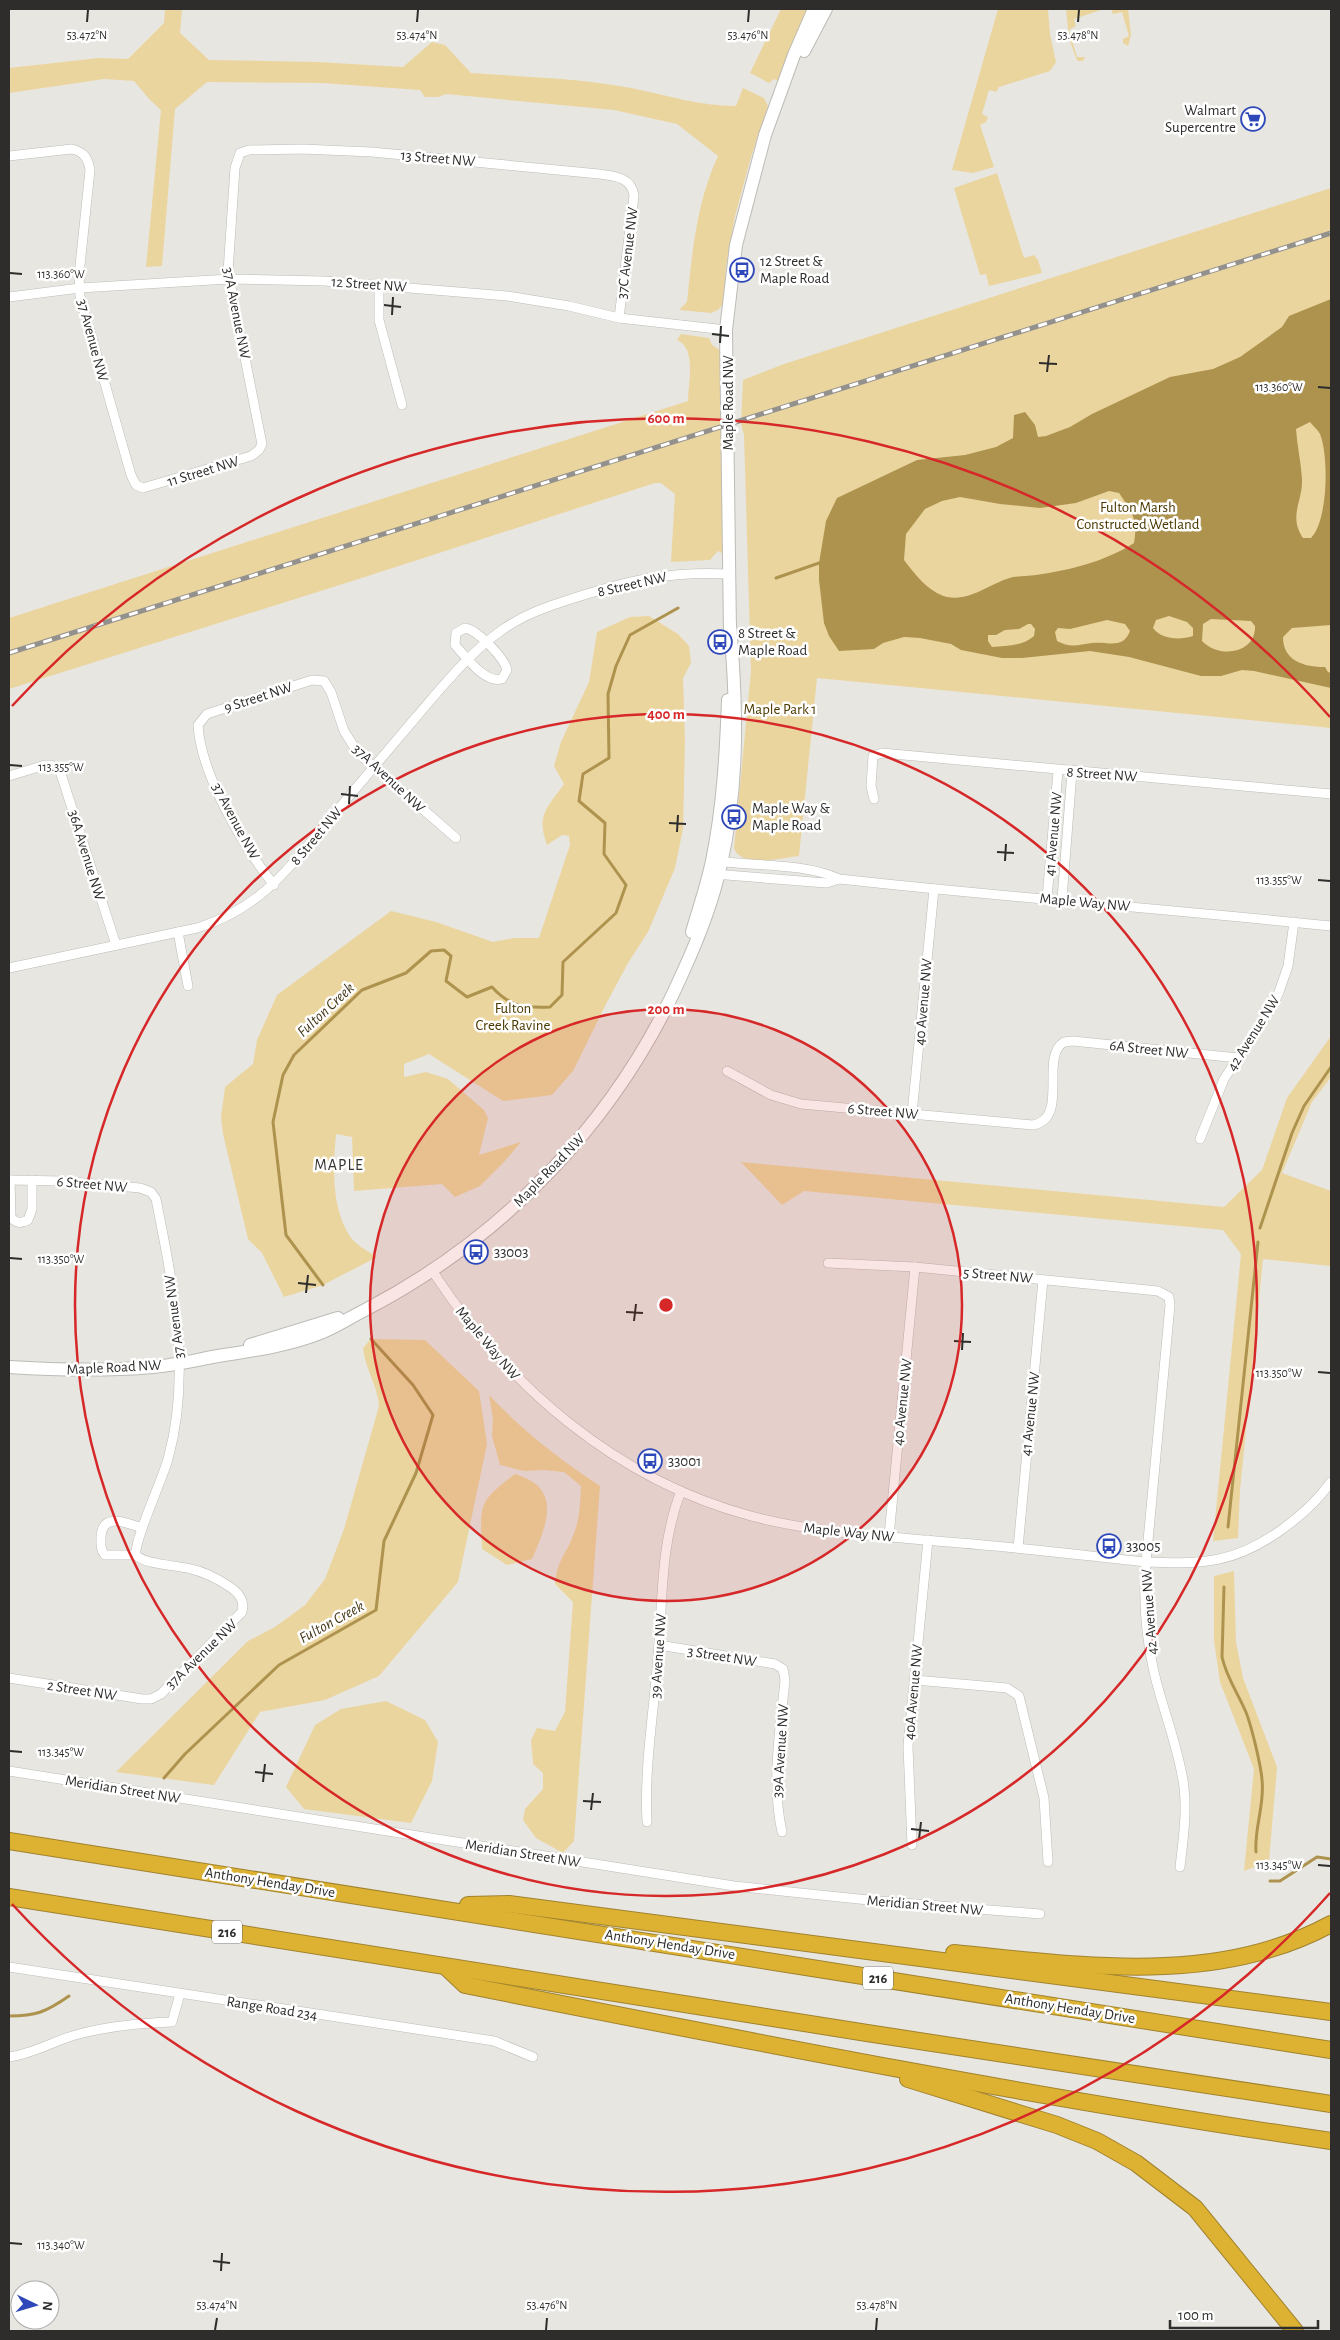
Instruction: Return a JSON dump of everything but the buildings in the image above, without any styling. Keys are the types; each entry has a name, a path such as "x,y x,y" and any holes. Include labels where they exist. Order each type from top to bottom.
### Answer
{"highway":[{"name":"Anthony Henday Drive","path":"9,1841 1331,2050"},
{"name":"216","path":"9,1897 446,1967 1331,2104"},
{"path":"425,1906 509,1904 1331,2012"},
{"path":"797,1943 855,1943 1061,1963 1152,1968 1201,1965 1248,1955 1304,1939 1331,1924"},
{"path":"446,1967 465,1985 1160,2116 1331,2141"},
{"path":"835,2056 1057,2125 1097,2141 1136,2163 1195,2208 1295,2331"}],"street":[{"name":"Maple Road NW","path":"9,1367 94,1370 180,1363 220,1356 278,1335 369,1308 432,1272 520,1202 575,1145 620,1087 654,1031 679,982 715,868 725,773 730,626 726,330 736,245 753,173 778,97 814,9"},
{"name":"Maple Road NW","path":"778,97 826,9"},
{"name":"37 Avenue NW","path":"9,156 72,149 82,152 88,159 90,170 80,288 81,301 131,475 138,486"},
{"name":"13 Street NW","path":"240,153 255,149 372,152 599,174 621,178 632,188"},
{"name":"37A Avenue NW","path":"240,153 235,168 227,256 228,279 262,444"},
{"name":"37C Avenue NW","path":"619,318 633,200 632,188"},
{"name":"12 Street NW","path":"9,297 80,288 228,279 309,280 516,298 569,306 619,318 726,330"},
{"path":"379,285 379,320 402,405"},
{"name":"11 Street NW","path":"138,486 151,488 256,454 262,444"},
{"name":"8 Street NW","path":"9,968 210,924 248,905 274,884 468,659 503,629 526,616 609,587 664,575 730,574"},
{"path":"465,628 473,630 486,642 506,666 505,676 499,680 490,679 468,659 455,646 454,638 460,629 465,628"},
{"name":"9 Street NW","path":"198,725 207,714 312,680 324,682"},
{"name":"37A Avenue NW","path":"324,682 331,692 341,724 348,738 374,768 456,838"},
{"name":"37 Avenue NW","path":"198,725 199,736 222,801 246,847 274,884"},
{"name":"8 Street NW","path":"874,799 871,786 873,756 882,753 1058,771 1210,782 1331,794"},
{"name":"36A Avenue NW","path":"9,776 45,765 56,767 62,774 116,945"},
{"name":"41 Avenue NW","path":"1047,898 1058,771"},
{"name":"41 Avenue NW","path":"1062,899 1072,772"},
{"name":"Maple Way NW","path":"715,868 813,882 827,882 839,879 1331,926"},
{"name":"40 Avenue NW","path":"912,1114 934,889"},
{"name":"42 Avenue NW","path":"1200,1140 1220,1086 1272,1007 1282,986 1288,966 1294,922"},
{"path":"178,932 188,986"},
{"name":"6A Street NW","path":"1044,1121 1050,1109 1056,1055 1060,1044 1073,1041 1238,1058"},
{"name":"6 Street NW","path":"727,1070 790,1102 1029,1125 1044,1121"},
{"name":"6 Street NW","path":"32,1180 31,1214 28,1220 21,1223 17,1222 11,1217 9,1180 32,1180 89,1183 140,1188 151,1192"},
{"name":"37 Avenue NW","path":"136,1555 135,1546 158,1492 173,1443 178,1408 180,1363 176,1308 156,1199 151,1192"},
{"name":"5 Street NW","path":"828,1263 915,1268 1043,1280 1158,1291 1167,1295"},
{"name":"40 Avenue NW","path":"889,1536 915,1268"},
{"name":"Maple Way NW","path":"432,1272 500,1360 562,1420 608,1451 681,1491 737,1512 791,1525 1146,1562 1182,1563 1220,1559 1243,1550 1291,1524 1312,1505 1331,1482"},
{"name":"41 Avenue NW","path":"1018,1548 1043,1280"},
{"name":"42 Avenue NW","path":"1167,1295 1170,1305 1146,1562 1146,1611 1152,1660 1178,1756 1184,1789 1185,1808 1180,1867"},
{"name":"39 Avenue NW","path":"647,1822 646,1791 659,1646 665,1551 671,1518 681,1491"},
{"path":"136,1555 105,1555 101,1547 102,1531 106,1523 113,1520 142,1528"},
{"name":"40A Avenue NW","path":"912,1845 908,1764 928,1540"},
{"name":"37A Avenue NW","path":"136,1555 145,1560 194,1569 218,1579 239,1594 244,1608 240,1616 155,1698"},
{"name":"3 Street NW","path":"659,1646 775,1664 783,1669"},
{"name":"39A Avenue NW","path":"782,1832 776,1788 785,1680 783,1669"},
{"name":"2 Street NW","path":"9,1678 142,1699 155,1698"},
{"path":"915,1680 1007,1688 1015,1692 1021,1701 1043,1790 1048,1862"},
{"name":"Meridian Street NW","path":"9,1771 725,1885 868,1900 1040,1914"},
{"name":"Range Road 234","path":"9,1967 494,2041 533,2057"},
{"path":"9,2057 22,2055 78,2034 116,2026 172,2022 180,1994"}],"green space":[{"path":"165,9 182,9 180,33 209,60 318,62 403,67 432,42 445,45 471,73 591,82 723,106 736,106 743,88 764,98 768,106 751,157 735,216 726,267 723,304 718,310 711,313 679,310 687,302 696,227 705,191 718,156 677,124 614,110 446,94 438,97 425,97 420,90 322,83 207,82 175,109 162,266 146,267 161,110 134,81 104,79 9,93 9,68 99,58 128,59 164,23"},
{"path":"781,9 811,9 778,81 774,79 769,83 750,73"},
{"path":"998,9 1048,9 1050,34 1056,62 1050,71 999,87 996,92 989,90 982,114 988,117 986,122 980,125 994,167 973,173 952,170"},
{"path":"1066,9 1104,9 1074,19 1076,26 1069,30 1077,57 1085,57 1083,61 1078,61 1076,58 1069,38"},
{"path":"1111,9 1128,9 1131,35 1128,46 1123,43 1123,39 1129,36 1122,12 1113,14"},
{"path":"997,173 1024,258 1034,255 1038,260 1042,273 989,286 986,274 980,275 954,188"},
{"name":"Fulton Marsh Constructed Wetland","path":"1331,188 1331,728 817,678 799,856 773,860 753,860 738,854 734,848 751,671 744,435 741,424 743,380 784,364"},
{"path":"681,334 709,338 712,345 720,350 721,354 725,546 721,553 718,551 710,560 671,562 675,494 661,483 655,483 9,689 9,618 688,401 690,367 687,351 683,344 677,340"},
{"name":"Fulton Creek Ravine","path":"649,616 678,634 689,646 691,663 683,678 685,740 683,829 675,868 648,932 628,963 573,1071 552,1095 503,1101 429,1054 404,1064 404,1077 426,1072 448,1079 484,1110 488,1118 479,1155 521,1142 480,1186 455,1197 442,1184 354,1191 352,1137 336,1134 334,1175 340,1215 352,1239 377,1257 323,1285 284,1297 262,1253 248,1239 223,1134 221,1117 225,1087 253,1064 257,1040 277,995 391,911 436,922 493,942 514,938 539,938 570,845 569,836 562,835 547,845 543,819 548,806 564,784 554,766 561,742 589,682 597,632 630,617"},
{"path":"1331,1036 1331,1077 1312,1102 1282,1173 1331,1191 1331,1266 1263,1259 1240,1490 1238,1538 1213,1541 1241,1254 1223,1230 804,1191 782,1205 741,1162 1224,1207 1262,1170 1287,1098"},
{"path":"371,1339 425,1340 479,1391 487,1444 458,1582 379,1676 325,1700 260,1712 214,1785 116,1772 248,1641 275,1627 305,1605 325,1579 344,1529 379,1406 363,1348"},
{"path":"489,1395 542,1444 600,1486 574,1841 563,1853 536,1838 523,1820 525,1809 543,1789 543,1773 533,1764 531,1740 537,1728 555,1731 565,1712 573,1602 555,1584 560,1562 576,1528 581,1486 564,1472 524,1471 500,1465 492,1436 493,1419"},
{"path":"515,1474 530,1480 540,1488 545,1498 547,1509 546,1521 532,1559 507,1565 482,1549 481,1522 484,1505 488,1498"},
{"path":"1234,1571 1236,1642 1243,1678 1277,1767 1269,1861 1244,1871 1254,1769 1220,1682 1214,1641 1214,1576"},
{"path":"386,1701 425,1720 438,1742 432,1781 411,1823 304,1809 286,1787 315,1725 341,1709"}],"shaded area":[{"path":"1331,299 1331,625 1292,628 1283,637 1287,652 1296,661 1310,666 1325,667 1331,673 1331,688 1254,671 1242,670 1221,676 1201,676 1129,657 1090,651 1022,658 1002,658 961,650 951,644 920,638 904,637 883,643 874,649 839,651 829,636 824,623 819,580 819,563 826,521 837,498 917,460 965,455 996,447 1013,438 1014,415 1025,412 1035,425 1038,437 1070,427 1092,414 1170,377 1213,369 1240,357 1282,327 1289,316","holes":["1310,422 1320,434 1325,457 1324,503 1317,530 1311,538 1303,538 1296,515 1302,487 1296,429","1109,491 1119,493 1133,516 1135,528 1134,543 1123,550 1074,568 1013,577 964,597 956,598 940,595 928,587 917,577 904,560 906,534 925,509 942,501 960,497 1040,508 1076,503","1169,616 1187,622 1193,628 1193,636 1183,638 1166,637 1153,628 1156,620","1211,619 1251,621 1255,626 1254,635 1250,643 1235,651 1218,650 1209,647 1202,641 1203,624","1107,620 1125,624 1130,631 1127,637 1119,643 1070,645 1057,641 1055,632 1058,628 1070,629","1028,624 1031,624 1035,629 1034,636 1025,642 992,647 988,641 988,635 996,635 1005,630 1019,629"]}],"waterway":[{"name":"Fulton Creek","path":"776,578 819,563"},
{"name":"Fulton Creek","path":"323,1285 286,1235 273,1122 283,1075 294,1055 362,990 406,973 431,951 444,950 451,956 446,981 467,997 492,987 505,999 518,1005 550,1007 562,995 563,962 616,913 626,885 604,854 605,823 579,801 583,774 609,758 608,694 616,666 630,635 678,608"},
{"path":"1260,1228 1292,1133 1304,1106 1331,1067"},
{"path":"1228,1527 1258,1242"},
{"name":"Fulton Creek","path":"164,1778 185,1754 279,1665 376,1610 384,1541 416,1473 433,1415 413,1385 371,1339"},
{"path":"1224,1587 1222,1657 1247,1716 1255,1745 1263,1789 1256,1852"},
{"path":"1270,1881 1280,1881 1317,1857 1331,1859"},
{"name":"Fulton Creek","path":"9,2016 34,2014 54,2006 69,1996"}],"railway":[{"path":"9,653 1331,233"}],"place":[{"name":"Walmart Supercentre","path":"1253,119"},
{"name":"12 Street & Maple Road","path":"742,270"},
{"name":"8 Street & Maple Road","path":"720,642"},
{"name":"Maple Way & Maple Road","path":"734,817"},
{"name":"33003","path":"476,1252"},
{"name":"33001","path":"650,1461"},
{"name":"33005","path":"1109,1546"}],"district":[{"name":"MAPLE","path":"339,1164"}],"park label":[{"name":"Maple Park 1","path":"780,709"}]}
